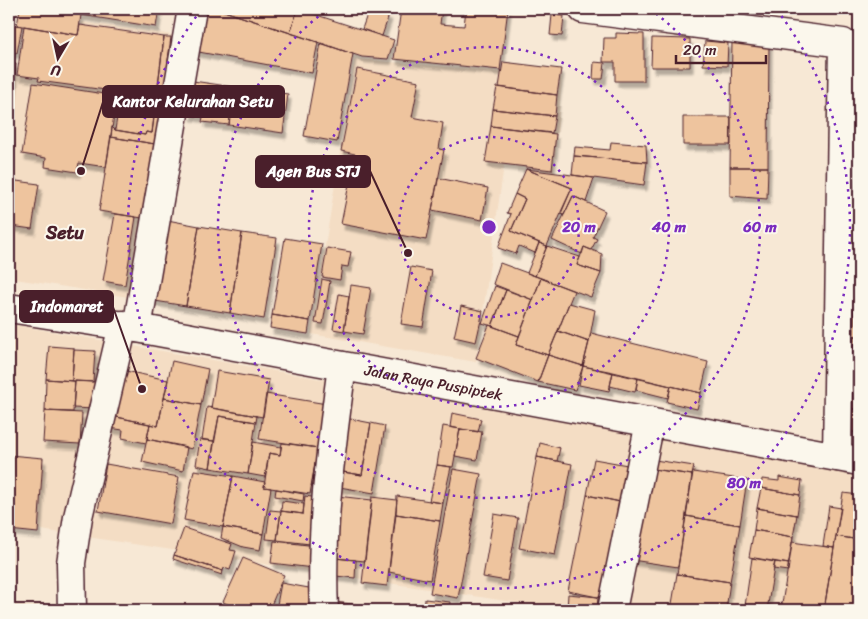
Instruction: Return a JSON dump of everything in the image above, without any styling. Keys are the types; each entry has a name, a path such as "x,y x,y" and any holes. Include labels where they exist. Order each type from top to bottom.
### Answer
{"street":[{"path":"72,610 71,563 78,517 130,327 192,9"},
{"path":"583,9 843,44 848,459"},
{"name":"Jalan Raya Puspiptek","path":"9,308 130,327 848,459"},
{"path":"324,610 323,532 327,478 342,366"},
{"path":"612,610 650,422"}],"shaded area":[{"path":"82,22 173,35 135,298 9,278 9,247 14,210 9,208 9,133 23,27 79,37"},
{"path":"355,59 562,77 554,172 504,165 476,362 311,334"},
{"path":"9,324 859,474 859,610 565,610 9,525"}],"building":[{"path":"20,9 159,9 156,27 81,15 78,35 17,25"},
{"path":"196,9 218,9 318,42 312,73 188,50"},
{"path":"218,9 298,9 290,33"},
{"path":"298,9 394,40 388,59 362,57 290,33"},
{"path":"369,9 389,15 382,36 362,29"},
{"path":"401,9 442,9 440,24 464,26 466,9 508,9 500,70 394,59"},
{"path":"552,15 564,16 562,36 550,35"},
{"path":"9,24 22,26 17,53 9,52"},
{"path":"80,25 164,37 152,133 146,132 145,135 115,130 121,92 38,81 39,78 17,75 24,26 78,35"},
{"path":"616,33 644,34 644,81 615,81 615,62 603,62 604,38 616,38"},
{"path":"164,37 171,37 157,147 155,144 111,137 112,127 115,130 145,135 146,132 152,133"},
{"path":"652,38 690,39 690,67 651,67"},
{"path":"705,41 728,43 727,66 703,65"},
{"path":"732,41 769,42 768,167 730,167"},
{"path":"321,43 353,54 337,142 304,136"},
{"path":"854,57 859,57 859,208 846,207"},
{"path":"503,62 561,69 557,95 499,87"},
{"path":"594,62 605,63 603,79 593,79"},
{"path":"9,63 16,64 10,122 9,122"},
{"path":"357,69 419,81 412,117 443,123 439,149 444,150 426,240 341,224 355,154 341,151"},
{"path":"193,81 234,87 229,125 202,122 203,117 188,115"},
{"path":"33,83 117,96 106,167 79,163 77,172 45,167 46,158 22,154"},
{"path":"234,87 288,94 283,133 229,125"},
{"path":"497,87 557,95 555,116 493,109"},
{"path":"493,109 555,116 552,133 491,126"},
{"path":"683,117 731,117 731,145 683,145"},
{"path":"491,126 556,134 552,170 485,162"},
{"path":"111,137 155,144 142,218 99,211"},
{"path":"611,142 646,145 647,162 574,156 575,147 610,150"},
{"path":"574,156 647,162 644,185 572,175"},
{"path":"730,167 768,167 767,199 730,196"},
{"path":"526,169 594,178 586,202 573,196 564,215 560,214 572,188"},
{"path":"526,169 572,188 547,246 511,231 525,199 515,194"},
{"path":"438,178 488,188 482,220 432,210"},
{"path":"9,180 39,184 32,229 11,226 14,210 9,209"},
{"path":"515,194 525,199 511,231 539,243 535,253 519,246 516,254 498,248 511,214 507,213"},
{"path":"573,196 605,211 593,237 597,239 591,250 584,247 582,254 552,240"},
{"path":"841,207 859,208 859,336 839,336"},
{"path":"9,209 14,210 9,241"},
{"path":"115,214 136,217 125,285 103,281"},
{"path":"162,219 199,226 186,306 149,300"},
{"path":"199,226 242,233 230,313 186,306"},
{"path":"242,233 277,238 264,319 230,313"},
{"path":"285,238 322,244 310,321 272,315"},
{"path":"539,243 547,246 535,276 527,273"},
{"path":"547,246 580,257 577,265 601,273 591,297 535,276"},
{"path":"584,247 602,254 601,273 577,265"},
{"path":"327,248 351,252 348,267 342,266 340,280 322,277"},
{"path":"500,263 541,278 533,300 493,284"},
{"path":"411,267 432,271 423,327 401,324"},
{"path":"541,278 574,291 548,355 516,345"},
{"path":"322,279 330,281 323,324 315,323"},
{"path":"351,285 371,288 363,334 344,331"},
{"path":"495,286 506,290 492,326 482,323"},
{"path":"506,290 533,300 519,336 492,326"},
{"path":"339,294 349,296 344,331 333,329"},
{"path":"569,303 595,310 589,342 558,331"},
{"path":"461,306 483,311 476,342 454,337"},
{"path":"272,315 310,321 308,334 270,328"},
{"path":"489,325 519,336 516,345 548,355 538,382 476,358"},
{"path":"558,331 589,342 583,366 548,355"},
{"path":"591,333 708,362 701,393 583,366"},
{"path":"839,336 859,336 859,386 839,386"},
{"path":"49,346 74,348 72,381 46,379"},
{"path":"74,350 95,351 93,382 72,381"},
{"path":"548,355 583,366 575,390 538,382"},
{"path":"172,361 208,369 201,405 164,398"},
{"path":"583,366 613,372 609,391 579,385"},
{"path":"121,370 168,380 158,426 112,416"},
{"path":"217,371 269,380 263,417 211,408"},
{"path":"613,372 638,378 635,392 610,386"},
{"path":"638,378 671,386 668,398 636,390"},
{"path":"46,379 75,381 73,412 45,411"},
{"path":"75,381 96,382 95,409 73,408"},
{"path":"671,386 701,393 697,409 667,402"},
{"path":"839,386 859,386 859,409 839,409"},
{"path":"266,394 333,405 325,449 259,439"},
{"path":"164,398 201,405 192,449 147,439 150,424 158,426"},
{"path":"207,407 257,416 256,422 219,416 214,441 202,440"},
{"path":"839,409 859,409 859,432 839,432"},
{"path":"45,411 82,413 80,444 43,442"},
{"path":"452,413 481,419 478,432 450,427"},
{"path":"112,416 150,424 146,443 122,438 123,430 109,428"},
{"path":"219,416 256,422 248,474 210,468"},
{"path":"340,417 371,423 362,475 330,470"},
{"path":"371,423 385,426 374,493 328,485 330,470 362,475"},
{"path":"443,426 460,429 453,467 437,465"},
{"path":"460,429 482,432 477,460 455,456"},
{"path":"147,439 187,447 183,471 142,462"},
{"path":"200,439 214,441 210,468 196,465"},
{"path":"253,442 281,447 280,455 269,453 265,477 248,474"},
{"path":"282,443 318,448 310,494 264,487 269,453 280,455"},
{"path":"540,443 560,448 557,461 537,457"},
{"path":"318,448 325,449 319,487 311,486"},
{"path":"9,455 43,458 38,533 9,530"},
{"path":"537,457 572,464 555,555 519,548"},
{"path":"594,459 633,466 625,503 587,495"},
{"path":"648,459 694,466 692,475 647,468"},
{"path":"106,464 179,477 171,524 98,511"},
{"path":"437,465 451,467 443,503 429,501"},
{"path":"647,468 692,475 678,567 632,560"},
{"path":"453,469 481,474 458,598 430,593"},
{"path":"194,470 233,476 223,527 184,520"},
{"path":"693,472 747,480 740,525 686,516"},
{"path":"233,476 265,482 264,487 271,488 263,534 223,527"},
{"path":"779,477 802,481 800,495 761,488 762,479 779,481"},
{"path":"761,488 800,495 797,515 757,508"},
{"path":"276,489 304,494 303,501 275,496"},
{"path":"843,493 859,495 859,540 836,536"},
{"path":"328,495 372,500 365,561 324,557"},
{"path":"587,495 625,503 607,599 568,591"},
{"path":"305,496 325,499 318,545 277,540 281,511 303,514"},
{"path":"397,496 443,503 440,521 396,514"},
{"path":"372,497 397,500 387,586 362,583"},
{"path":"282,501 304,504 303,514 281,511"},
{"path":"829,506 841,508 834,548 823,546"},
{"path":"757,508 797,515 793,537 754,530"},
{"path":"270,510 281,511 277,540 266,539"},
{"path":"396,514 440,521 430,580 389,572"},
{"path":"494,514 518,518 507,581 483,577"},
{"path":"686,516 740,525 730,582 677,574"},
{"path":"223,527 263,534 260,550 243,547 221,538"},
{"path":"184,528 232,544 230,550 236,551 230,570 224,568 223,571 174,555"},
{"path":"754,530 793,537 789,564 749,557"},
{"path":"836,536 859,540 859,610 824,610"},
{"path":"274,541 316,546 313,568 271,563"},
{"path":"792,542 834,548 824,610 781,610"},
{"path":"174,555 223,571 222,575 173,559"},
{"path":"324,557 356,560 355,578 326,575"},
{"path":"243,558 284,575 269,610 241,610 223,602"},
{"path":"752,558 775,562 767,610 745,606"},
{"path":"775,562 789,564 788,571 773,569"},
{"path":"677,574 730,582 726,610 671,610"},
{"path":"281,583 320,590 317,610 276,610"},
{"path":"568,594 598,597 597,610 567,610"},
{"path":"425,599 450,602 449,610 424,610"},
{"path":"334,602 389,608 389,610 333,610"}],"place":[{"name":"Kantor Kelurahan Setu","path":"81,171"},
{"name":"Agen Bus STJ","path":"408,253"},
{"name":"Indomaret","path":"142,389"}],"district":[{"name":"Setu","path":"65,233"}]}
